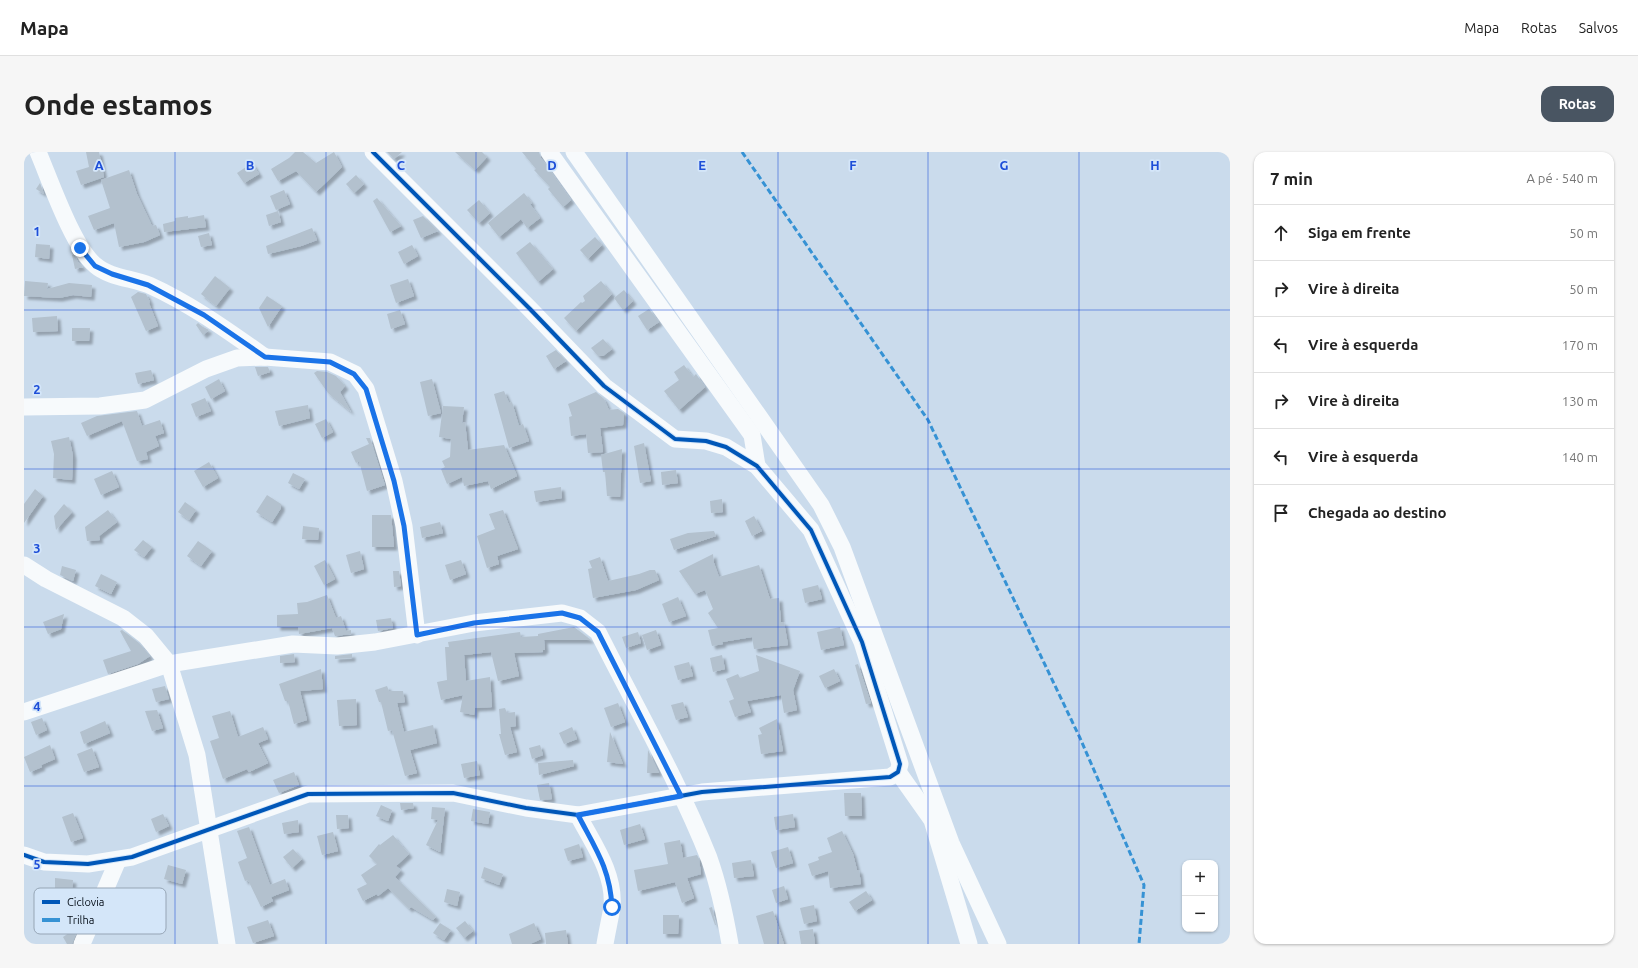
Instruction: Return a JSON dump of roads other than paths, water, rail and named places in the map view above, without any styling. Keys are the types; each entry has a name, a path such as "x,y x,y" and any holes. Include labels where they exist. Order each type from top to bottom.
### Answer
{"street":[{"path":"38,152 80,248 95,266 112,274 148,285 204,315 265,357"},
{"path":"24,856 44,862 88,864 132,858 308,794 453,793 526,808 578,815 702,792 890,777 898,772 900,764 859,635 811,530 757,466 726,447 706,441 675,439 604,386 530,309 373,152"},
{"path":"549,152 752,435 757,466"},
{"path":"574,152 832,523 951,843 998,944"},
{"path":"24,407 100,406 145,400 206,369 237,358 265,357 330,362 354,374 366,389 380,430 404,526 417,635"},
{"path":"24,565 46,579 123,618 146,636 169,664 197,755 227,944"},
{"path":"24,712 169,664 293,644 337,646 375,642 474,623 536,615 562,613 580,618 598,632 681,796 709,859 723,905 730,944"},
{"path":"898,772 932,820 969,944"},
{"path":"578,815 607,870 611,886 612,907 605,944"},
{"path":"106,888 118,860"},
{"path":"82,944 86,934"}]}
